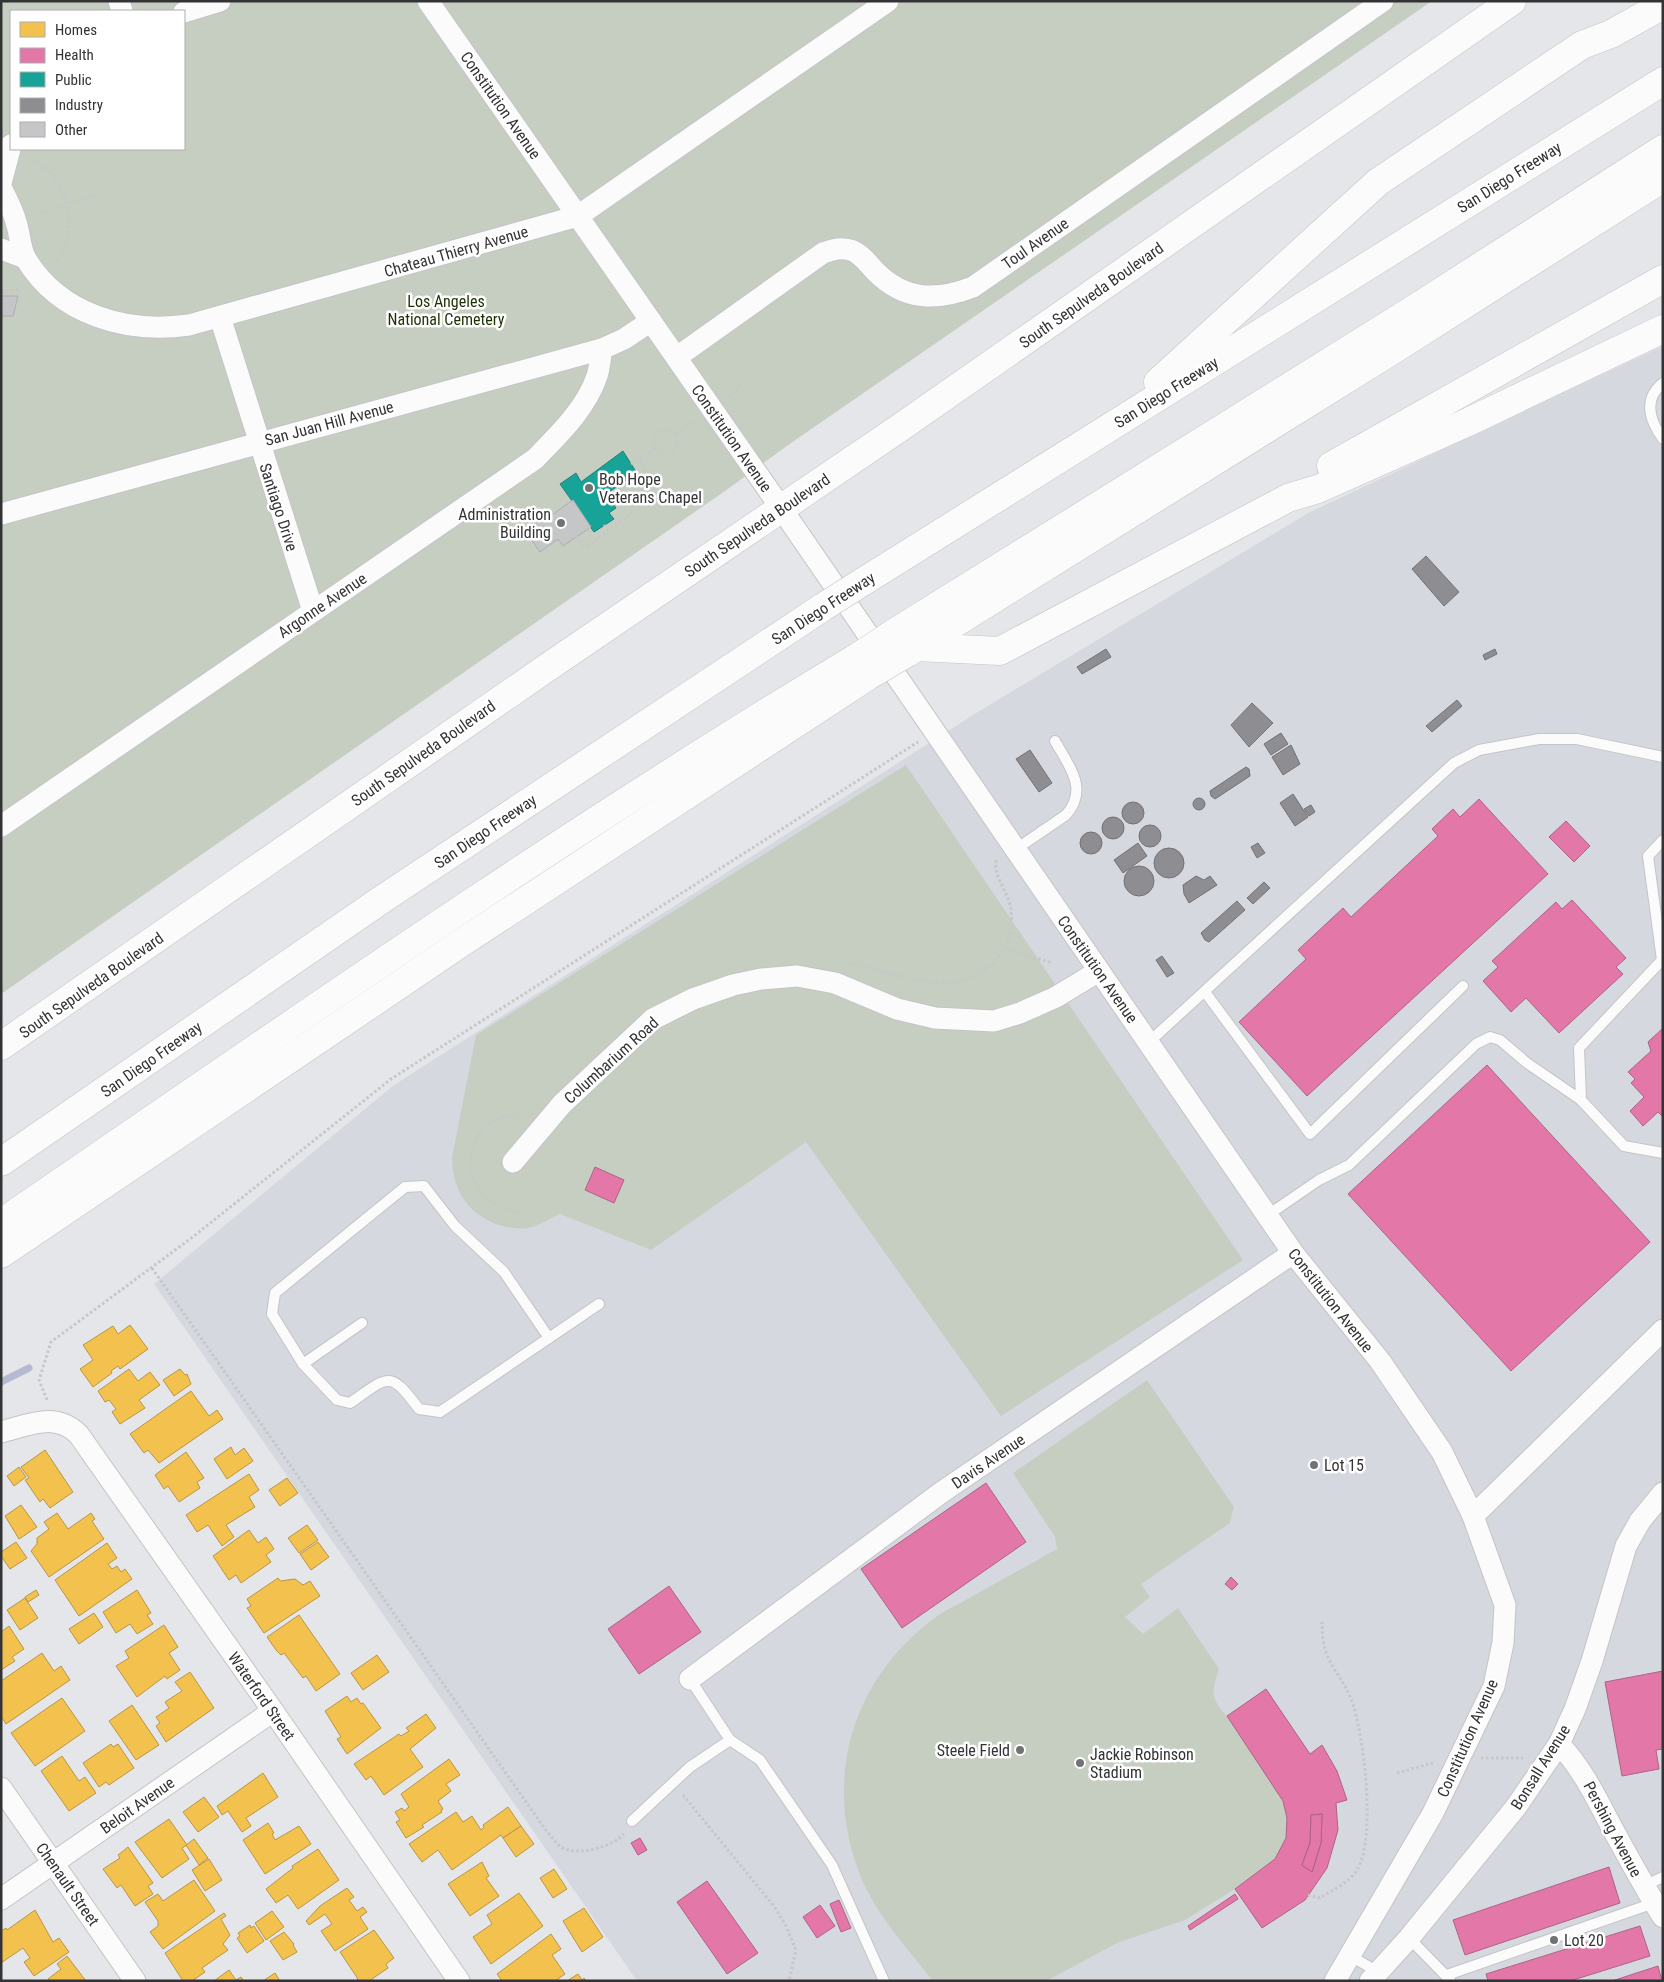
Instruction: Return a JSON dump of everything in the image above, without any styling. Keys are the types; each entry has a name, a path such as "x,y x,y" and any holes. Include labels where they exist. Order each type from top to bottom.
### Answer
{"main road":[{"name":"South Sepulveda Boulevard","path":"1,1046 443,739 906,423 1512,1"},
{"path":"1582,45 1603,21 1630,1"},
{"path":"1103,432 1378,182 1582,45 1612,34 1663,5"},
{"name":"San Diego Freeway","path":"1,1162 392,892 823,607 1663,81"},
{"path":"906,644 1394,322 1663,149"},
{"path":"1,1223 303,1017 533,864 770,710 906,644 1412,338 1663,178"},
{"path":"1288,498 1311,477 1663,279"},
{"path":"906,644 1000,651 1288,498 1318,489 1466,423 1663,329"},
{"path":"1,1254 511,910 862,667"}],"street":[{"path":"185,12 220,1"},
{"name":"Constitution Avenue","path":"428,1 935,732 1008,851 1099,971 1293,1253 1380,1361 1412,1406 1442,1452 1473,1516 1505,1605 1503,1643 1494,1686 1433,1813 1334,1981"},
{"name":"Chateau Thierry Avenue","path":"1,187 16,220 25,258 58,295 82,312 134,327 163,328 220,317 578,216 888,1"},
{"name":"Toul Avenue","path":"677,358 823,253 837,249 851,250 885,281 909,293 932,297 954,294 972,287 1383,1"},
{"path":"1,183 10,148"},
{"path":"1,249 25,258"},
{"name":"Santiago Drive","path":"220,317 313,611"},
{"name":"San Juan Hill Avenue","path":"1,514 602,349 624,339 651,321"},
{"name":"Argonne Avenue","path":"1,826 534,459 582,406 597,376 602,349"},
{"name":"Columbarium Road","path":"513,1162 562,1104 653,1019 693,999 733,985 761,979 796,976 835,983 897,1009 935,1018 994,1021 1020,1014 1056,997 1099,971"},
{"name":"Davis Avenue","path":"690,1679 942,1492 1293,1253"},
{"path":"1473,1516 1663,1330"},
{"path":"1,1432 38,1423 57,1421"},
{"name":"Waterford Street","path":"57,1421 70,1426 79,1435 273,1711 459,1981"},
{"name":"Bonsall Avenue","path":"1374,1976 1409,1938 1516,1807 1559,1744 1575,1709 1592,1661 1626,1546 1640,1521 1663,1493"},
{"name":"Beloit Avenue","path":"1,1899 273,1711"},
{"name":"Pershing Avenue","path":"1559,1744 1572,1757 1588,1781 1656,1896"},
{"name":"Chenault Street","path":"1,1788 135,1981"}],"lane":[{"path":"1663,383 1654,391 1649,406 1657,432 1663,439"},
{"path":"1149,1042 1454,763 1479,750 1539,739 1577,739 1663,757"},
{"path":"1008,851 1066,815 1072,808 1076,797 1076,779 1054,741"},
{"path":"1581,1100 1579,1048 1662,960 1648,856 1663,840"},
{"path":"1205,992 1310,1134 1463,986"},
{"path":"1268,1215 1319,1180 1350,1165 1476,1044 1490,1037 1500,1040 1527,1063 1581,1100 1624,1146 1663,1153"},
{"path":"549,1338 504,1272 454,1226 424,1186 405,1187 275,1293 272,1314 304,1364 337,1400 350,1402 382,1380 392,1380 400,1384 419,1409 440,1412 549,1338 599,1304"},
{"path":"304,1364 362,1323"},
{"path":"690,1679 730,1740 760,1760 832,1865 884,1981"},
{"path":"632,1821 690,1767 730,1740"},
{"path":"1409,1938 1449,1978 1656,1896"},
{"path":"1349,1955 1374,1976"}],"path":[{"path":"1,292 23,288 42,279 55,265 66,246 70,223 67,203 62,188 46,168 14,150"},
{"path":"16,220 98,193"},
{"path":"670,430 676,434 677,447 671,453 663,453 656,448 654,441 659,431 670,430"},
{"path":"631,464 656,448"},
{"path":"576,537 586,546 645,502 648,496 649,476 640,459"},
{"path":"604,525 608,531"},
{"path":"57,1421 39,1380 51,1342 152,1268 391,1079 935,732"},
{"path":"847,965 854,963 910,978 944,983 963,980 983,972 1005,948 1011,925 1011,909 995,868 995,860 1008,851"},
{"path":"1005,948 1052,963"},
{"path":"520,1212 487,1199 475,1180 470,1164 473,1143 482,1129 495,1120 530,1113"},
{"path":"152,1268 544,1830 561,1847 572,1852 608,1846 623,1836 632,1821"},
{"path":"1308,1895 1320,1898 1350,1878 1359,1867 1368,1807 1366,1776 1352,1700 1327,1656 1322,1637 1322,1622"},
{"path":"1477,1758 1524,1758"},
{"path":"1397,1773 1441,1761"},
{"path":"673,1783 773,1905 786,1924 796,1950 789,1981"}],"shaded area":[{"path":"1663,346 1663,1981 637,1981 154,1284 394,1085 973,715 1308,513"}],"green space":[{"name":"Los Angeles National Cemetery","path":"1,1 1432,1 791,443 725,491 1,994"},
{"path":"906,765 1243,1260 1001,1416 806,1142 651,1250 560,1214 532,1227 525,1228 506,1227 490,1222 472,1209 465,1200 455,1181 453,1169 452,1157 476,1035"},
{"name":"Jackie Robinson Stadium","path":"1147,1380 1234,1507 1230,1523 1141,1584 1150,1597 1125,1617 1143,1634 1178,1608 1219,1669 1214,1695 1218,1705 1227,1716 1266,1689 1310,1754 1336,1803 1338,1830 1327,1868 1305,1900 1262,1928 1235,1889 1185,1920 1117,1943 1046,1981 933,1981 877,1908 863,1882 851,1846 845,1810 845,1775 850,1740 862,1707 879,1676 901,1648 929,1622 1057,1549 1055,1537 1013,1473"}],"building: Homes":[{"path":"130,1325 148,1349 120,1369 118,1366 111,1371 112,1373 93,1387 80,1369 93,1360 83,1345 113,1326 118,1334"},
{"path":"129,1369 138,1381 150,1372 160,1385 139,1400 145,1408 120,1424 112,1412 116,1409 109,1400 105,1402 98,1391"},
{"path":"180,1369 185,1375 187,1374 191,1384 174,1396 163,1380"},
{"path":"191,1391 209,1416 217,1410 223,1419 159,1463 148,1450 144,1453 130,1434"},
{"path":"231,1447 235,1455 244,1448 253,1461 227,1479 214,1459"},
{"path":"45,1450 73,1492 50,1508 43,1499 40,1502 25,1480 29,1478 21,1467"},
{"path":"186,1452 204,1478 197,1482 200,1488 179,1502 168,1486 164,1489 155,1475"},
{"path":"19,1467 26,1477 14,1486 7,1476"},
{"path":"249,1474 259,1490 249,1497 255,1507 226,1525 234,1537 222,1546 208,1525 197,1532 186,1515"},
{"path":"287,1478 298,1493 280,1506 269,1490"},
{"path":"21,1505 37,1527 19,1539 5,1516"},
{"path":"57,1513 68,1529 91,1513 95,1519 92,1521 104,1539 49,1577 31,1551 37,1544 37,1538 49,1529 44,1522"},
{"path":"307,1525 318,1540 299,1553 288,1538"},
{"path":"249,1530 258,1543 266,1537 274,1549 266,1555 271,1562 241,1583 236,1575 229,1580 213,1556"},
{"path":"16,1542 27,1558 10,1569 1,1556 1,1552"},
{"path":"318,1542 329,1557 311,1570 300,1554"},
{"path":"107,1543 117,1558 108,1564 112,1569 117,1566 121,1572 125,1569 132,1579 79,1616 55,1580"},
{"path":"278,1578 280,1581 295,1579 303,1585 310,1581 320,1596 264,1633 247,1608 251,1606 247,1599"},
{"path":"36,1590 39,1595 28,1602 25,1597"},
{"path":"137,1590 151,1613 147,1615 153,1624 137,1634 130,1624 116,1633 103,1612"},
{"path":"25,1598 38,1618 20,1630 7,1610"},
{"path":"94,1613 103,1627 79,1644 69,1629"},
{"path":"299,1615 340,1674 316,1691 306,1676 303,1678 284,1653 281,1655 267,1637"},
{"path":"164,1625 178,1647 169,1653 180,1670 167,1679 165,1676 137,1697 116,1666 129,1658 125,1651"},
{"path":"9,1626 24,1649 12,1657 15,1661 1,1670 1,1632"},
{"path":"42,1653 54,1671 61,1666 70,1680 6,1724 1,1716 1,1681"},
{"path":"377,1655 389,1672 363,1690 351,1673"},
{"path":"190,1672 214,1708 166,1742 156,1726 160,1723 156,1717 169,1708 165,1702 182,1691 175,1682"},
{"path":"347,1696 351,1702 357,1698 361,1704 363,1703 381,1728 347,1754 337,1739 341,1737 325,1711"},
{"path":"62,1698 85,1731 35,1766 11,1733"},
{"path":"132,1705 159,1745 136,1760 109,1721"},
{"path":"426,1714 436,1728 410,1749 423,1767 384,1795 371,1776 366,1780 354,1764 399,1734 401,1736 409,1731 406,1728"},
{"path":"111,1744 113,1747 118,1744 134,1768 109,1785 106,1782 99,1787 83,1763"},
{"path":"62,1756 79,1781 85,1777 96,1793 69,1811 41,1771"},
{"path":"449,1759 460,1775 446,1784 451,1791 438,1801 443,1809 441,1810 442,1812 422,1825 424,1827 406,1838 396,1822 400,1820 395,1812 402,1808 404,1811 409,1807 401,1794"},
{"path":"263,1773 278,1797 246,1818 251,1826 242,1832 228,1811 222,1815 217,1806"},
{"path":"204,1797 219,1817 198,1832 183,1812"},
{"path":"508,1807 521,1826 503,1838 501,1835 452,1870 438,1850 422,1862 409,1844 456,1812 463,1822 472,1816 481,1830 484,1827 483,1825"},
{"path":"169,1819 187,1845 182,1848 189,1859 162,1878 135,1842"},
{"path":"268,1823 274,1833 272,1834 275,1840 299,1826 311,1844 265,1874 243,1840"},
{"path":"521,1826 534,1844 516,1857 503,1838"},
{"path":"194,1839 208,1858 199,1865 186,1845"},
{"path":"128,1847 153,1883 148,1886 153,1894 135,1906 121,1885 117,1888 103,1869 120,1858 118,1855"},
{"path":"318,1849 339,1880 298,1909 288,1895 276,1903 266,1889 293,1868 292,1866"},
{"path":"209,1859 222,1880 205,1891 192,1870"},
{"path":"482,1862 489,1876 486,1878 499,1896 470,1916 448,1884"},
{"path":"554,1869 567,1889 553,1898 540,1878"},
{"path":"194,1880 215,1911 163,1949 150,1932 158,1926 158,1921 145,1902 158,1894 163,1901"},
{"path":"347,1888 354,1897 349,1900 357,1911 363,1907 367,1912 360,1917 368,1929 335,1951 321,1931 332,1924 325,1914 309,1925 306,1921 320,1906"},
{"path":"519,1893 543,1926 491,1964 473,1937 492,1924 487,1915"},
{"path":"584,1908 603,1937 582,1952 563,1921"},
{"path":"35,1910 53,1942 59,1938 69,1952 34,1976 24,1962 30,1958 23,1948 1,1963 1,1931 6,1928 7,1930"},
{"path":"272,1911 284,1927 266,1940 255,1923"},
{"path":"224,1913 226,1916 221,1919 230,1935 223,1944 228,1950 202,1968 205,1972 192,1981 183,1981 165,1953"},
{"path":"250,1925 251,1928 254,1926 264,1941 247,1953 237,1938 240,1936 238,1933"},
{"path":"374,1930 394,1958 386,1964 388,1968 369,1981 356,1981 358,1979 340,1952"},
{"path":"284,1932 294,1944 297,1952 283,1960 270,1941"},
{"path":"551,1934 561,1949 552,1955 565,1974 555,1981 502,1981 497,1974"},
{"path":"67,1956 86,1981 49,1981 48,1979 61,1969 57,1964"},
{"path":"229,1970 236,1980 241,1977 244,1981 214,1981"},
{"path":"275,1973 280,1981 263,1981"},
{"path":"578,1974 582,1980 584,1978 586,1981 567,1981"}],"building: Health":[{"path":"1479,799 1548,874 1307,1096 1239,1022 1306,959 1298,950 1343,908 1351,917 1438,836 1432,829 1453,809 1460,817"},
{"path":"1566,821 1590,846 1574,862 1549,837"},
{"path":"1572,900 1626,958 1616,967 1623,974 1559,1033 1526,998 1511,1012 1483,981 1498,967 1492,961 1556,902 1562,909"},
{"path":"1663,1028 1663,1117 1658,1112 1643,1126 1630,1111 1644,1097 1631,1083 1635,1079 1628,1072 1651,1051 1648,1042"},
{"path":"1487,1065 1650,1242 1511,1371 1348,1194"},
{"path":"595,1167 624,1180 614,1203 585,1190"},
{"path":"986,1483 1026,1542 902,1628 861,1569"},
{"path":"1231,1577 1238,1584 1232,1590 1225,1584"},
{"path":"669,1586 701,1632 639,1674 608,1629"},
{"path":"1663,1671 1663,1749 1656,1750 1659,1769 1622,1776 1605,1682"},
{"path":"1266,1689 1310,1754 1322,1745 1337,1771 1347,1800 1336,1803 1338,1830 1327,1868 1305,1900 1262,1928 1235,1889 1275,1859 1286,1838 1287,1818 1283,1801 1227,1716","holes":["1322,1814 1321,1843 1312,1872 1302,1865 1310,1843 1311,1815"]},
{"path":"1322,1814 1321,1843 1312,1872 1302,1865 1310,1843 1311,1815"},
{"path":"640,1838 647,1850 638,1855 631,1843"},
{"path":"1609,1867 1620,1903 1465,1955 1453,1920"},
{"path":"707,1881 758,1953 727,1974 677,1902"},
{"path":"1235,1894 1238,1899 1190,1930 1188,1926"},
{"path":"839,1900 851,1928 841,1932 830,1904"},
{"path":"820,1905 835,1926 817,1938 803,1917"},
{"path":"1640,1926 1650,1956 1570,1981 1488,1981 1486,1974"},
{"path":"1658,1966 1662,1981 1612,1981"}],"building: Public":[{"name":"Bob Hope Veterans Chapel","path":"623,451 640,478 630,484 627,480 606,494 616,508 609,513 614,519 594,532 560,484 576,473 581,482"}],"building: Industry":[{"path":"1426,556 1459,592 1444,606 1412,569"},
{"path":"1106,649 1111,657 1082,674 1077,667"},
{"path":"1495,649 1497,654 1485,660 1483,655"},
{"path":"1457,700 1462,706 1432,732 1426,726"},
{"path":"1252,703 1273,723 1249,747 1231,725"},
{"path":"1281,733 1288,744 1271,755 1264,744"},
{"path":"1291,745 1300,764 1283,775 1272,757"},
{"path":"1030,750 1052,783 1039,792 1016,759"},
{"path":"1246,767 1249,769 1250,776 1215,799 1211,796 1210,791"},
{"path":"1293,794 1308,817 1295,826 1280,803"},
{"path":"1199,798 1205,804 1199,810 1193,804"},
{"path":"1133,802 1141,805 1144,813 1141,821 1133,824 1125,821 1122,813 1125,805"},
{"path":"1311,805 1315,812 1309,816 1304,809"},
{"path":"1113,817 1121,820 1124,828 1121,836 1113,839 1105,836 1102,828 1105,820"},
{"path":"1150,825 1158,828 1161,836 1158,844 1150,847 1142,844 1139,836 1142,828"},
{"path":"1091,832 1099,835 1102,843 1099,851 1091,854 1083,851 1080,843 1083,835"},
{"path":"1138,843 1147,856 1123,873 1114,860"},
{"path":"1258,843 1265,853 1257,858 1251,847"},
{"path":"1169,848 1180,852 1184,863 1180,874 1169,878 1158,874 1154,863 1158,852"},
{"path":"1139,866 1150,870 1154,881 1150,892 1139,896 1128,892 1124,881 1128,870"},
{"path":"1196,876 1204,880 1210,876 1217,885 1189,903 1184,894 1183,885"},
{"path":"1264,882 1270,888 1253,904 1247,898"},
{"path":"1237,901 1245,910 1209,942 1205,940 1201,933"},
{"path":"1162,956 1174,973 1167,977 1156,960"}],"building: Other":[{"path":"1,296 18,296 13,316 1,316"},
{"name":"Administration Building","path":"573,500 591,527 563,546 558,539 540,552 524,529 544,515 546,519"}],"waterway":[{"path":"1,1382 29,1368"}],"place":[{"name":"Bob Hope Veterans Chapel","path":"589,488"},
{"name":"Administration Building","path":"561,523"},
{"name":"Lot 15","path":"1314,1465"},
{"name":"Steele Field","path":"1020,1750"},
{"name":"Jackie Robinson Stadium","path":"1080,1763"},
{"name":"Lot 20","path":"1554,1940"}]}
